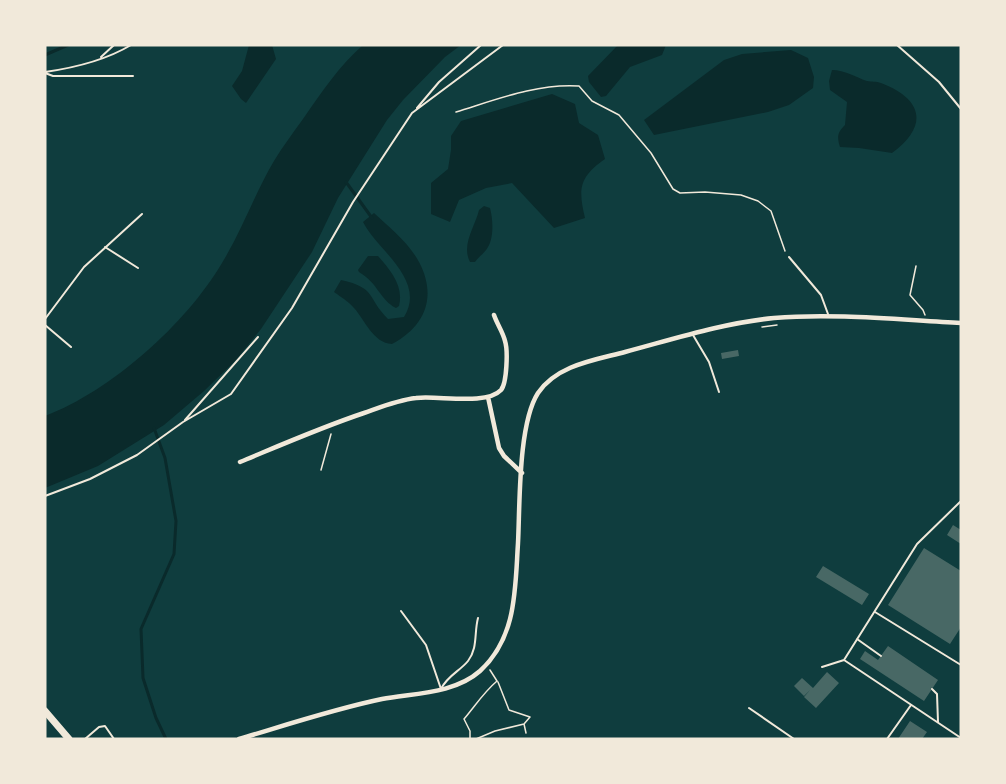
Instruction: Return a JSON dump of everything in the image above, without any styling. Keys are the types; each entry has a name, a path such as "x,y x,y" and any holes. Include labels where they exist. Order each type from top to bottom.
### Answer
{"main road":[{"path":"45,711 69,739"}],"street":[{"path":"240,462 334,423 400,401 418,397 493,396 502,389 505,383 507,352 494,315"},
{"path":"239,739 381,699 441,689 470,677 486,665 503,640 513,613 528,416 538,394 549,381 564,371 692,334 761,320 828,317 961,323"},
{"path":"488,397 499,448 522,473"}],"lane":[{"path":"98,59 114,45"},
{"path":"45,72 98,59 131,45"},
{"path":"45,496 90,479 137,455 183,422 231,394 292,308 353,202 414,111 439,82 481,45"},
{"path":"414,111 503,45"},
{"path":"897,45 939,82 960,107"},
{"path":"45,72 53,76 133,76"},
{"path":"45,319 84,267 142,214"},
{"path":"105,247 138,268"},
{"path":"789,257 821,295 828,317"},
{"path":"45,325 71,346"},
{"path":"692,334 709,362 719,392"},
{"path":"183,422 258,337"},
{"path":"822,667 844,660 917,544 961,501"},
{"path":"401,611 426,645 441,689"},
{"path":"875,612 961,665"},
{"path":"441,689 444,681 468,662 473,651 478,618"},
{"path":"857,639 881,656"},
{"path":"844,660 961,738"},
{"path":"932,689 938,694 938,723"},
{"path":"887,739 911,705"},
{"path":"749,708 794,739"},
{"path":"85,739 105,726 114,739"}],"path":[{"path":"456,112 512,95 561,84 579,86 592,101 619,115 651,153 673,189 679,192 741,195 759,201 771,211 783,248 789,257"},
{"path":"916,266 910,295 925,315"},
{"path":"762,328 778,325"},
{"path":"321,470 334,423"},
{"path":"476,739 495,731 524,724 530,717 509,710 497,681 486,665"},
{"path":"470,739 470,731 464,718 479,702 483,693 497,681"},
{"path":"524,724 526,733"}],"water":[{"path":"249,45 272,45 276,59 246,103 232,86 242,71"},
{"path":"363,45 461,45 445,57 387,120 338,198 312,252 261,329 235,361 164,425 98,466 45,488 45,416 70,405 121,373 168,332 188,309 222,263 281,150 331,80"},
{"path":"618,45 666,45 662,55 630,67 606,96 601,97 589,82 588,76"},
{"path":"791,50 808,58 814,77 813,88 789,105 768,112 654,135 644,120 724,60 742,54"},
{"path":"832,70 881,83 906,97 913,105 916,123 904,143 892,153 840,147 838,135 845,125 847,102 830,90 829,81"},
{"path":"552,94 575,104 579,123 598,135 605,159 585,178 581,191 585,218 554,228 512,183 486,188 459,200 450,222 431,214 431,183 448,169 451,136 461,121"},
{"path":"484,206 490,208 491,212 490,243 475,262 470,262 468,243 479,210"},
{"path":"374,213 410,248 419,262 427,287 425,309 420,319 404,337 392,344 380,340 352,306 334,292 341,280 352,283 370,294 388,319 404,317 409,303 409,290 405,278 363,222"},
{"path":"368,256 378,256 395,279 400,292 399,306 396,308 386,301 371,281 359,272 358,270"}],"building":[{"path":"738,350 739,356 722,359 721,353"},
{"path":"953,525 961,530 961,544 947,535"},
{"path":"924,548 961,571 961,627 950,644 888,605"},
{"path":"823,566 869,594 862,605 816,577"},
{"path":"888,646 938,680 924,701 860,659 865,651 878,660"},
{"path":"827,672 839,683 816,708 804,697 810,690 804,696 794,686 802,678 813,688"},
{"path":"910,721 927,732 922,739 898,739"}],"waterway":[{"path":"45,55 68,45"},
{"path":"346,182 372,218"},
{"path":"154,428 165,458 176,521 174,554 141,629 143,678 156,718 166,739"}]}
